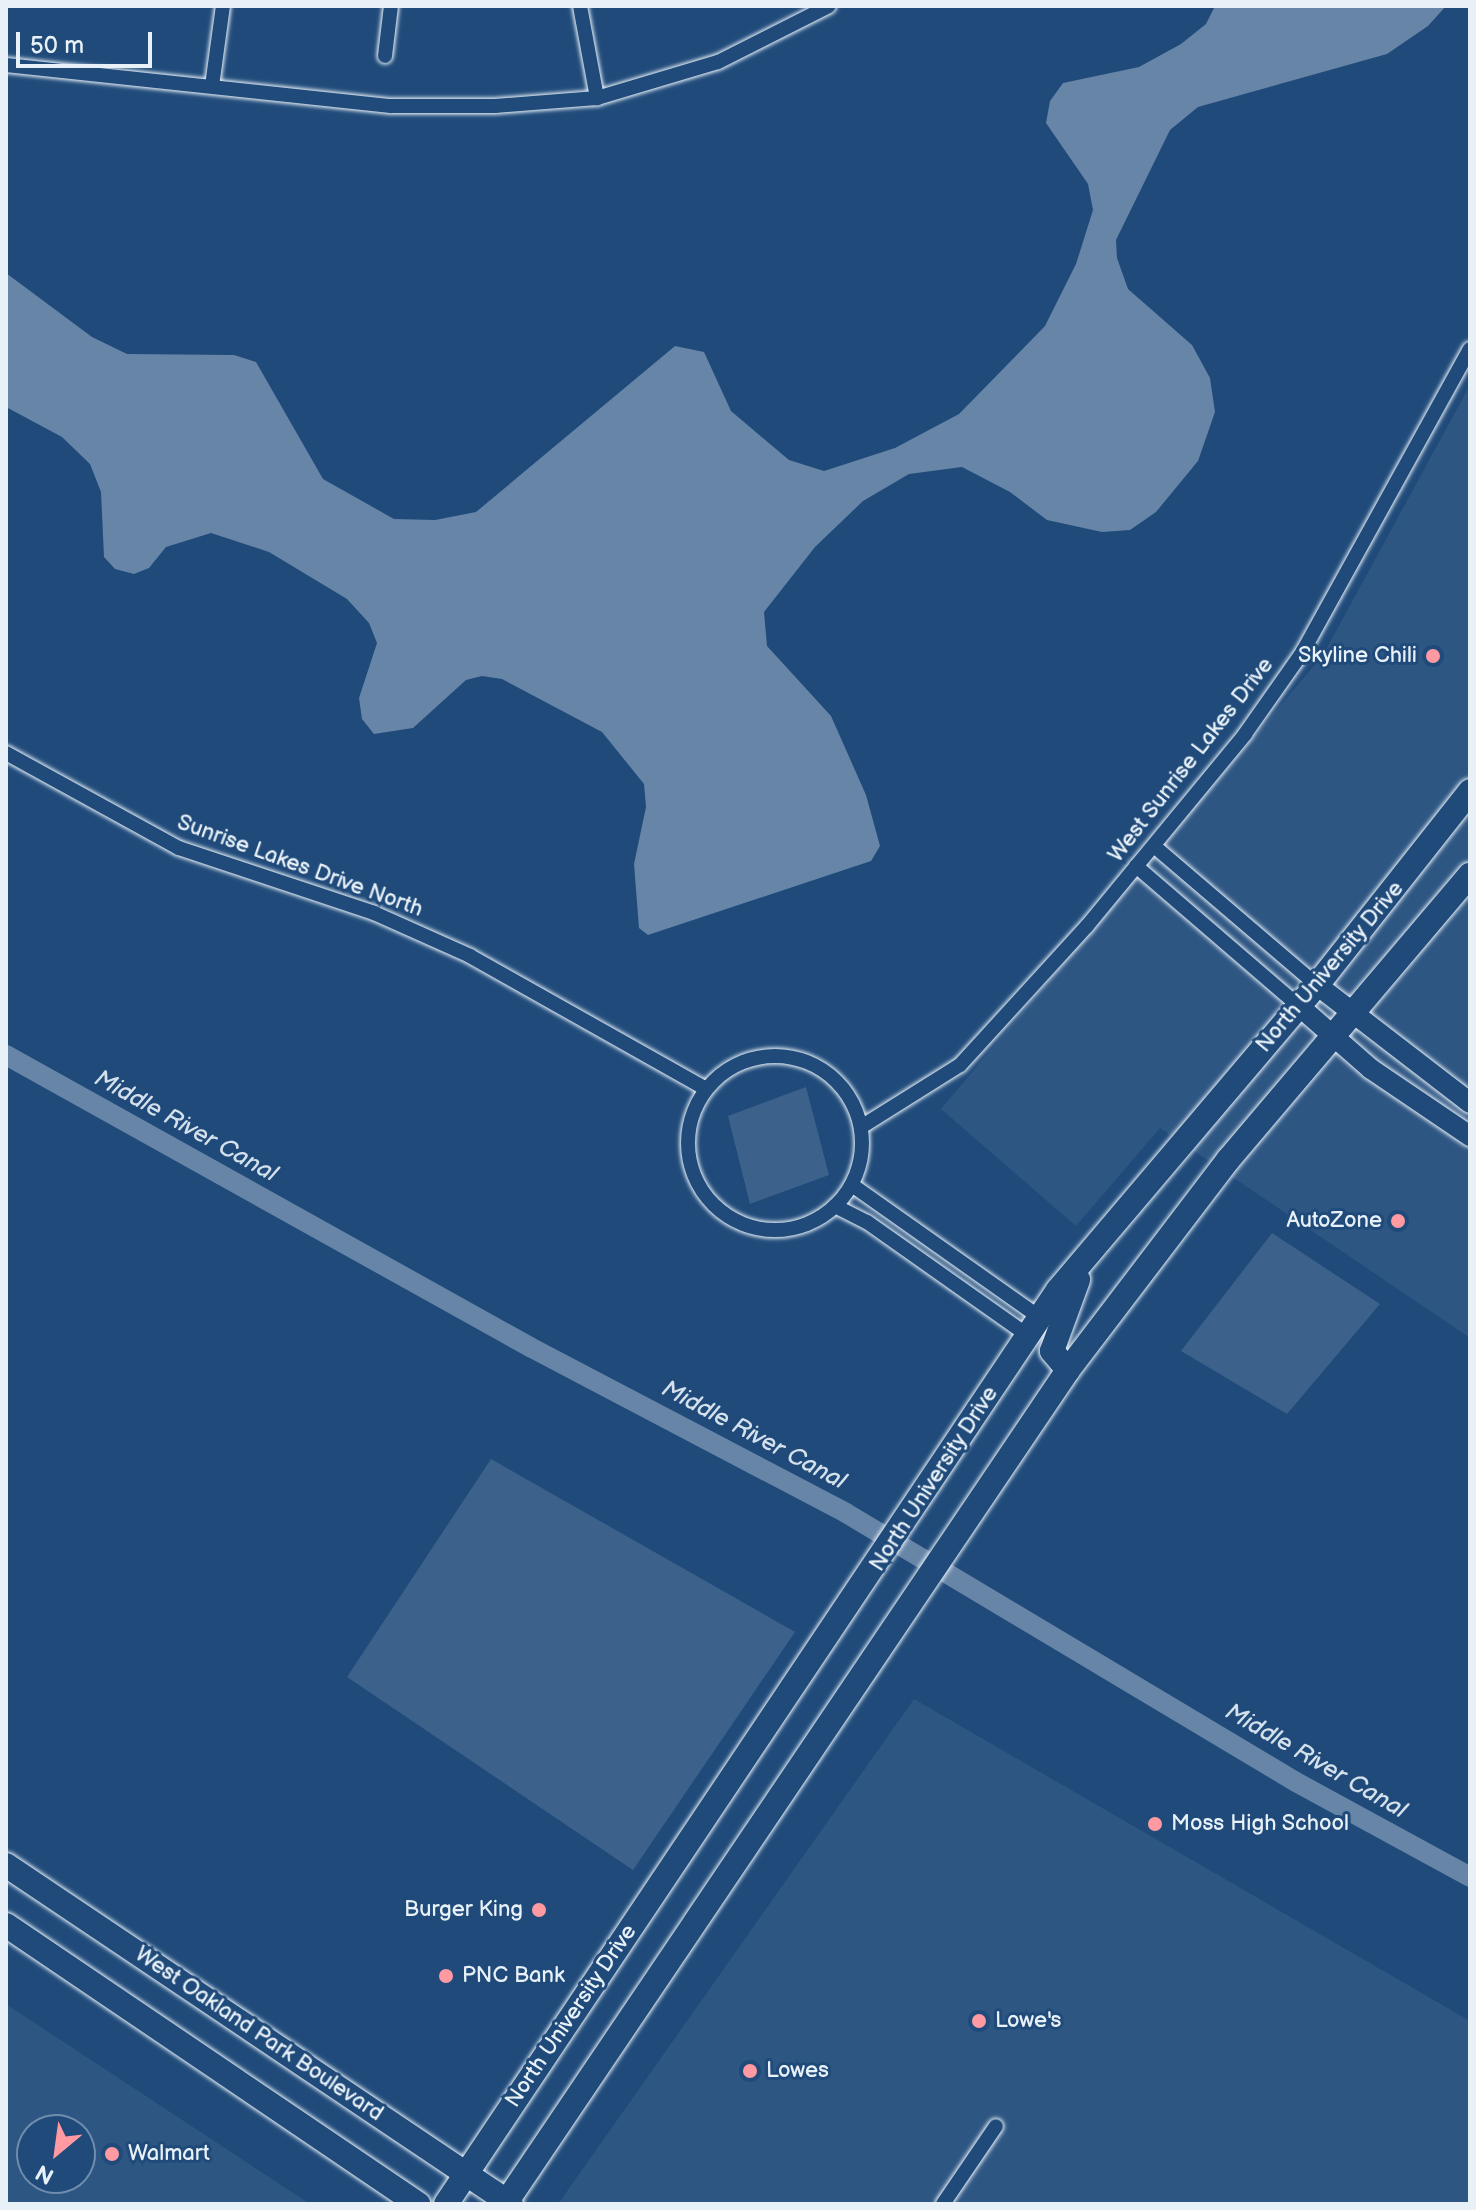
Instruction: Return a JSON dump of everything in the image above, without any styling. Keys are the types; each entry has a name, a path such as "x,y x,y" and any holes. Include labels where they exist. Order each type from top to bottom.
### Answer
{"main road":[{"name":"North University Drive","path":"446,2204 880,1561 1033,1326 1090,1252 1317,985 1470,791"},
{"name":"North University Drive","path":"508,2203 918,1587 1068,1370 1228,1160 1354,1017 1470,875"},
{"path":"1068,1370 1052,1351 1053,1337 1090,1252"},
{"name":"West Oakland Park Boulevard","path":"6,1865 508,2203"},
{"path":"6,1925 418,2204"}],"street":[{"path":"212,86 223,6"},
{"path":"385,56 391,6"},
{"path":"580,6 597,98"},
{"path":"6,65 391,106 495,106 597,98 718,62 829,6"},
{"name":"West Sunrise Lakes Drive","path":"861,1127 960,1065 1154,846 1245,734 1302,653 1470,349"},
{"name":"Sunrise Lakes Drive North","path":"6,753 179,848 374,913 470,956 706,1089"},
{"path":"1154,846 1354,1017 1470,1103"},
{"path":"1136,866 1299,1006 1334,1040 1470,1136"},
{"path":"748,1060 799,1060 839,1085 861,1127 861,1157 852,1185 835,1206 818,1219 776,1230 755,1228 716,1207 702,1191 688,1150 692,1118 706,1089 748,1060"},
{"path":"852,1185 1033,1326"},
{"path":"835,1206 867,1222 1033,1326"},
{"path":"943,2204 996,2126"}],"shaded area":[{"path":"1215,6 1446,6 1428,26 1387,54 1198,107 1170,130 1116,240 1117,258 1128,289 1192,345 1210,378 1215,412 1198,461 1156,512 1130,530 1102,532 1047,520 1010,492 962,467 909,474 863,501 815,547 764,612 767,646 831,716 866,795 880,846 871,861 648,935 639,928 634,864 646,807 644,784 602,732 502,679 482,676 466,680 413,728 374,734 362,719 359,698 377,643 369,623 347,599 269,552 211,533 166,547 149,568 134,574 115,569 104,557 101,492 90,464 62,437 6,407 6,273 92,337 127,354 234,355 256,362 323,479 394,519 435,520 476,512 675,346 704,352 731,411 789,460 824,471 895,448 959,414 1045,326 1076,264 1093,210 1088,184 1046,123 1050,101 1063,83 1139,67 1181,44 1206,24"},
{"path":"1470,385 1470,1338 1160,1128 1076,1226 941,1109 1323,655"},
{"path":"806,1087 829,1175 750,1204 728,1116"},
{"path":"1272,1233 1380,1304 1287,1414 1181,1351"},
{"path":"491,1459 795,1632 633,1870 347,1677"},
{"path":"914,1699 1470,2021 1470,2204 558,2204"},
{"path":"6,2004 310,2204 6,2204"}],"waterway":[{"name":"Middle River Canal","path":"6,1055 530,1347 846,1513 1296,1782 1470,1877"}],"place":[{"name":"Skyline Chili","path":"1433,656"},
{"name":"AutoZone","path":"1398,1221"},
{"name":"Moss High School","path":"1155,1824"},
{"name":"Burger King","path":"539,1910"},
{"name":"PNC Bank","path":"446,1976"},
{"name":"Lowe's","path":"979,2021"},
{"name":"Lowes","path":"750,2071"},
{"name":"Walmart","path":"112,2154"}]}
